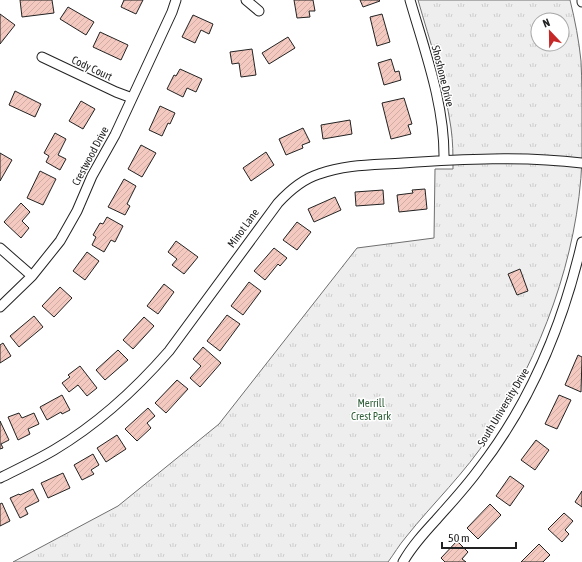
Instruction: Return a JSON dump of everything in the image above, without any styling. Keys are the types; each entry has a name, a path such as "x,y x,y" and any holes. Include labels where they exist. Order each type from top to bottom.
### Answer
{"street":[{"name":"Crestwood Drive","path":"0,307 32,276 60,241 77,211 92,176 115,135 172,12 176,0"},
{"path":"246,0 259,11"},
{"name":"Shoshone Drive","path":"410,0 435,87 444,134 444,160"},
{"name":"Cody Court","path":"42,57 132,98"},
{"name":"Minot Lane","path":"0,478 54,450 106,414 124,399 169,351 263,221 278,202 296,185 318,174 347,166 444,160 516,160 582,163"},
{"name":"South University Drive","path":"402,562 414,544 481,467 523,402 542,364 560,321 582,242"},
{"path":"0,248 32,276"}],"green space":[{"name":"Merrill Crest Park","path":"418,0 570,0 577,30 581,61 582,160 579,197 565,269 554,304 525,372 508,405 480,450 416,524 388,562 13,562 118,506 219,424 357,248 434,238 435,169 453,169 453,143 451,128 437,64"}],"building":[{"path":"20,0 52,0 54,13 22,17"},
{"path":"124,0 143,0 136,14 121,7"},
{"path":"294,0 313,0 315,11 309,11 310,17 297,18"},
{"path":"360,0 379,0 380,1 363,7"},
{"path":"68,7 94,22 86,35 60,19"},
{"path":"0,14 15,25 0,44"},
{"path":"382,14 390,42 377,46 370,17"},
{"path":"193,15 213,24 209,34 201,30 195,43 182,37"},
{"path":"100,32 128,45 121,60 93,47"},
{"path":"288,37 295,48 269,64 262,53"},
{"path":"252,49 256,75 241,77 239,63 232,64 230,52"},
{"path":"391,59 395,72 399,71 401,80 384,85 378,63"},
{"path":"180,69 202,79 196,92 187,88 183,97 167,89 174,75 176,76"},
{"path":"15,91 41,104 35,117 9,105"},
{"path":"404,98 412,124 408,125 411,134 391,139 382,103"},
{"path":"81,101 95,109 83,129 69,121"},
{"path":"160,106 175,113 162,136 149,130"},
{"path":"350,120 352,134 323,139 321,125"},
{"path":"303,128 310,142 302,145 303,148 286,155 279,139"},
{"path":"55,133 66,139 58,155 66,159 60,170 46,162 49,156 44,153"},
{"path":"141,145 156,153 142,177 128,169"},
{"path":"266,152 274,165 251,181 243,168"},
{"path":"0,153 12,160 0,181"},
{"path":"40,171 56,179 43,205 27,198"},
{"path":"124,179 136,186 127,204 130,206 125,215 108,207"},
{"path":"425,189 427,209 399,212 397,195 413,193 412,190"},
{"path":"383,190 384,204 356,206 355,192"},
{"path":"335,197 341,210 314,222 308,209"},
{"path":"21,203 30,212 22,221 29,228 21,238 4,222"},
{"path":"107,217 123,226 115,242 111,240 104,252 92,245 96,237 93,235 100,223 103,224"},
{"path":"297,222 311,232 297,250 283,240"},
{"path":"176,241 198,257 184,274 172,265 177,259 168,252"},
{"path":"274,248 287,258 280,266 278,264 265,280 254,271"},
{"path":"87,252 99,261 85,280 73,271"},
{"path":"520,269 528,291 517,295 508,274"},
{"path":"249,282 261,291 243,315 231,306"},
{"path":"164,284 174,292 158,314 147,306"},
{"path":"60,287 72,298 54,317 42,306"},
{"path":"227,315 240,324 220,351 207,341"},
{"path":"34,316 43,327 19,347 10,336"},
{"path":"144,317 154,326 133,349 123,340"},
{"path":"3,343 11,356 0,363 0,345"},
{"path":"203,347 221,363 200,387 190,378 201,366 193,359"},
{"path":"118,350 128,360 105,380 96,370"},
{"path":"578,355 582,357 581,392 565,385"},
{"path":"80,366 97,388 87,396 78,385 69,392 62,383 70,377 68,375"},
{"path":"177,380 188,389 166,413 155,403"},
{"path":"62,395 70,410 62,414 61,412 47,420 40,407"},
{"path":"559,395 571,400 557,429 545,424"},
{"path":"148,408 155,416 147,423 151,428 137,441 125,429"},
{"path":"19,413 22,418 34,413 39,424 28,429 30,434 18,440 8,417"},
{"path":"0,421 9,440 1,444 3,448 0,449"},
{"path":"117,435 126,449 106,462 97,448"},
{"path":"536,440 549,450 535,470 521,460"},
{"path":"93,454 99,465 91,470 94,474 82,480 74,465"},
{"path":"63,473 70,488 48,498 41,483"},
{"path":"510,476 524,486 510,506 496,496"},
{"path":"33,489 39,501 25,508 28,514 20,518 10,498"},
{"path":"582,491 582,507 575,502"},
{"path":"2,503 10,521 0,526 0,504"},
{"path":"490,504 501,515 478,539 467,528"},
{"path":"564,513 573,521 565,530 569,534 562,542 548,529"},
{"path":"457,541 468,552 462,559 466,562 445,562 441,558"},
{"path":"539,544 550,555 543,562 521,562"}]}
